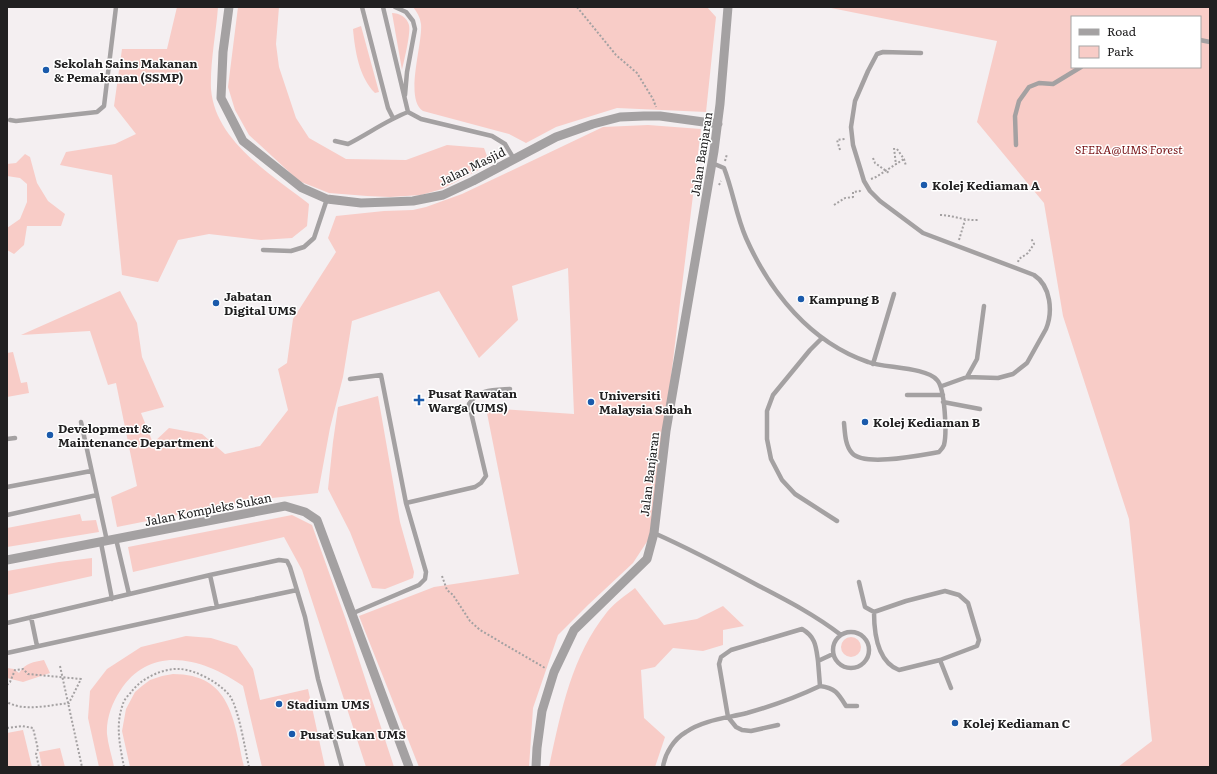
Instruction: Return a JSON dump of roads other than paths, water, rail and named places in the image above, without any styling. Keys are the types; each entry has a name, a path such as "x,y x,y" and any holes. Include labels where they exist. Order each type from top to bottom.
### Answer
{"street":[{"name":"Jalan Masjid","path":"229,7 223,52 221,98 243,140 302,188 328,199 361,203 413,201 443,195 473,181 556,137 592,124 620,117 660,116 718,124"},
{"name":"Jalan Banjaran","path":"536,767 542,711 554,672 574,630 647,559 654,533 666,431 718,124 728,7"},
{"name":"Jalan Kompleks Sukan","path":"7,560 285,506 305,512 317,520 408,767"}],"lane":[{"path":"10,120 16,121 98,112 104,106 116,7"},
{"path":"362,7 388,108 393,118"},
{"path":"383,7 408,112 421,119 492,136 505,144 514,159"},
{"path":"394,7 406,12 413,21 415,29 407,72 404,99"},
{"path":"921,53 883,52 874,57 855,101 852,115 852,138 864,181 872,194 923,233 1034,275 1040,279 1050,300 1048,323 1027,363 1013,374 998,378 967,377 942,386"},
{"path":"1016,145 1015,116 1019,101 1029,87 1039,83 1053,84 1079,68"},
{"path":"335,141 348,144 368,134 393,118 408,112"},
{"path":"712,163 724,168 746,236 760,266 773,287 791,310 808,328 856,358 873,364 922,372 936,378 942,386 946,433 944,447 939,452 893,459 858,458 851,452 846,441 844,423"},
{"path":"263,250 290,251 304,247 314,238 328,199"},
{"path":"873,364 894,294"},
{"path":"967,377 977,359 984,306"},
{"path":"822,338 810,350 773,395 767,412 767,439 771,459 782,480 795,494 837,521"},
{"path":"350,379 381,375 406,503 421,550 426,572 425,579 419,585 351,614"},
{"path":"406,503 476,487 481,483 486,476 469,404 474,396 491,390 510,389"},
{"path":"907,395 943,396"},
{"path":"943,402 980,409"},
{"path":"81,422 108,541 129,594"},
{"path":"7,440 15,438"},
{"path":"7,487 91,471"},
{"path":"7,515 97,495"},
{"path":"654,533 722,566 802,609 820,619 841,635"},
{"path":"108,541 112,598"},
{"path":"7,623 210,575 279,560 287,561 305,618 318,679 342,767"},
{"path":"210,575 217,606"},
{"path":"859,582 866,608 874,612 906,600 945,591 959,595 968,603 979,640 977,646 940,660 899,670 887,662 877,641 874,624 874,612"},
{"path":"7,653 217,606 297,590"},
{"path":"31,617 36,646"},
{"path":"778,725 751,731 742,730 736,727 728,717 719,664 721,657 731,650 802,630 810,634 815,644 820,686"},
{"path":"850,632 859,633 863,636 868,644 868,655 861,665 850,668 839,664 832,650 835,641 841,635 850,632"},
{"path":"868,644 877,641"},
{"path":"818,661 833,654"},
{"path":"940,660 950,688"},
{"path":"663,767 664,760 674,742 686,732 698,726 798,696 820,686 830,688 840,696 846,706 857,706"}],"place":[{"name":"Sekolah Sains Makanan & Pemakanan (SSMP)","path":"46,70"},
{"name":"Kolej Kediaman A","path":"924,185"},
{"name":"Kampung B","path":"801,299"},
{"name":"Jabatan Digital UMS","path":"216,303"},
{"name":"Pusat Rawatan Warga (UMS)","path":"419,400"},
{"name":"Universiti Malaysia Sabah","path":"591,402"},
{"name":"Kolej Kediaman B","path":"865,422"},
{"name":"Development & Maintenance Department","path":"50,435"},
{"name":"Stadium UMS","path":"279,704"},
{"name":"Kolej Kediaman C","path":"955,723"},
{"name":"Pusat Sukan UMS","path":"292,734"}],"park label":[{"name":"SFERA@UMS Forest","path":"1129,149"}]}
